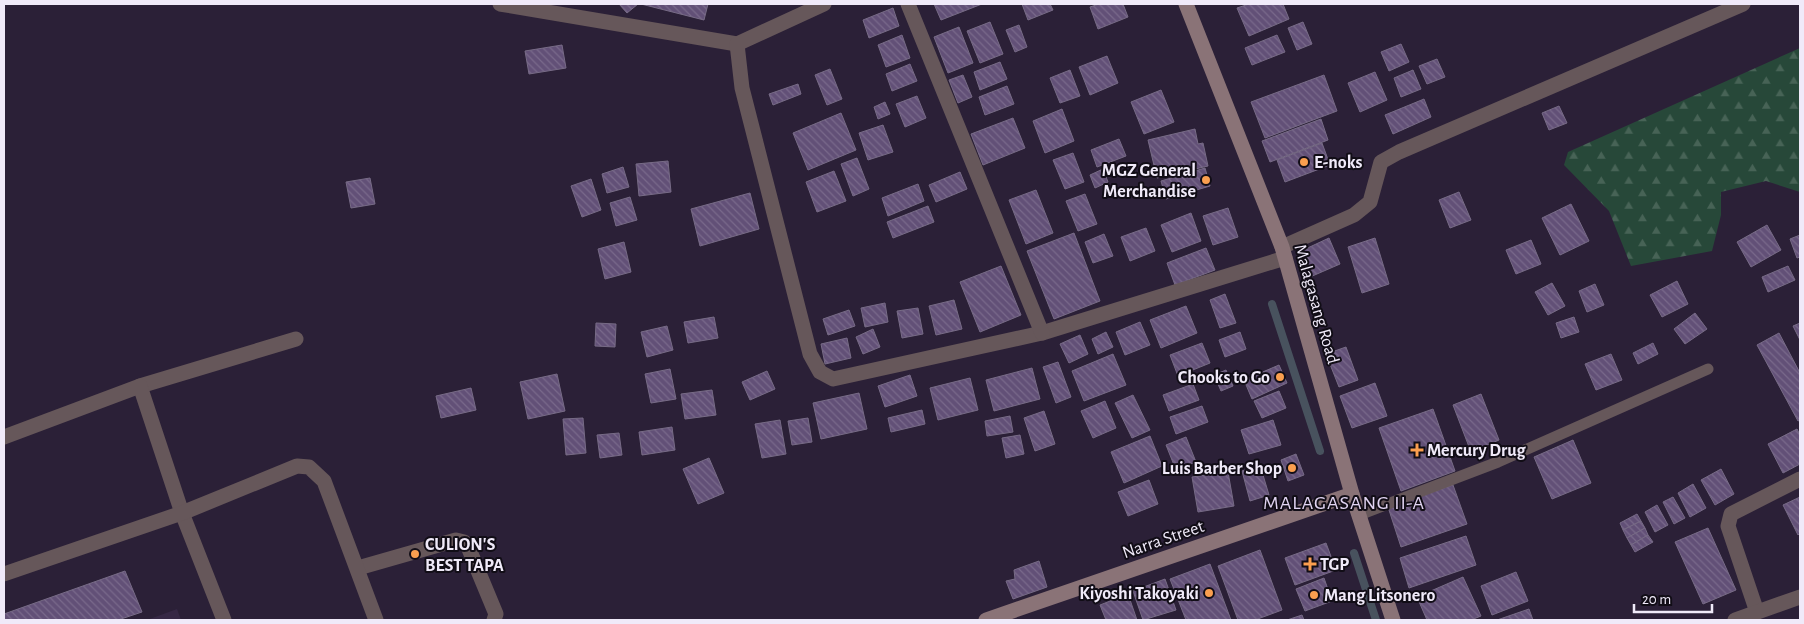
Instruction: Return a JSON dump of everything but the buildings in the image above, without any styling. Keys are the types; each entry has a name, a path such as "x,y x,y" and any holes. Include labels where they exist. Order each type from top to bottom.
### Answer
{"main road":[{"name":"Malagasang Road","path":"1186,4 1284,252 1352,494 1393,620"},
{"name":"Narra Street","path":"986,620 1352,494"}],"street":[{"path":"500,4 737,44 798,8 824,4"},
{"path":"908,4 1042,333"},
{"path":"737,44 742,88 810,354 820,372 833,379 1042,333 1284,252 1354,215 1370,202 1381,162 1399,152 1743,4"},
{"path":"4,437 140,386 296,339"},
{"path":"140,386 182,513 224,620"},
{"path":"4,574 182,513 297,466 309,467 324,481 376,620"},
{"path":"1757,612 1728,526 1731,514 1800,479"},
{"path":"358,568 456,540 464,542 469,549 496,614 494,620"},
{"path":"1735,620 1757,612 1799,603"}],"lane":[{"path":"1359,515 1498,462 1708,369"}],"shaded area":[{"path":"177,609 181,620 147,620"}],"green space":[{"path":"1800,48 1800,192 1766,181 1721,192 1721,215 1712,251 1631,266 1609,211 1564,165 1568,152"}],"waterway":[{"path":"1272,304 1320,451"},
{"path":"1354,553 1376,620"}],"place":[{"name":"E-noks","path":"1304,162"},
{"name":"MGZ General Merchandise","path":"1206,180"},
{"name":"Chooks to Go","path":"1280,377"},
{"name":"Mercury Drug","path":"1417,450"},
{"name":"Luis Barber Shop","path":"1292,468"},
{"name":"CULION'S BEST TAPA","path":"415,554"},
{"name":"TGP","path":"1310,564"},
{"name":"Kiyoshi Takoyaki","path":"1209,593"},
{"name":"Mang Litsonero","path":"1314,595"}],"district":[{"name":"MALAGASANG II-A","path":"1344,502"}]}
